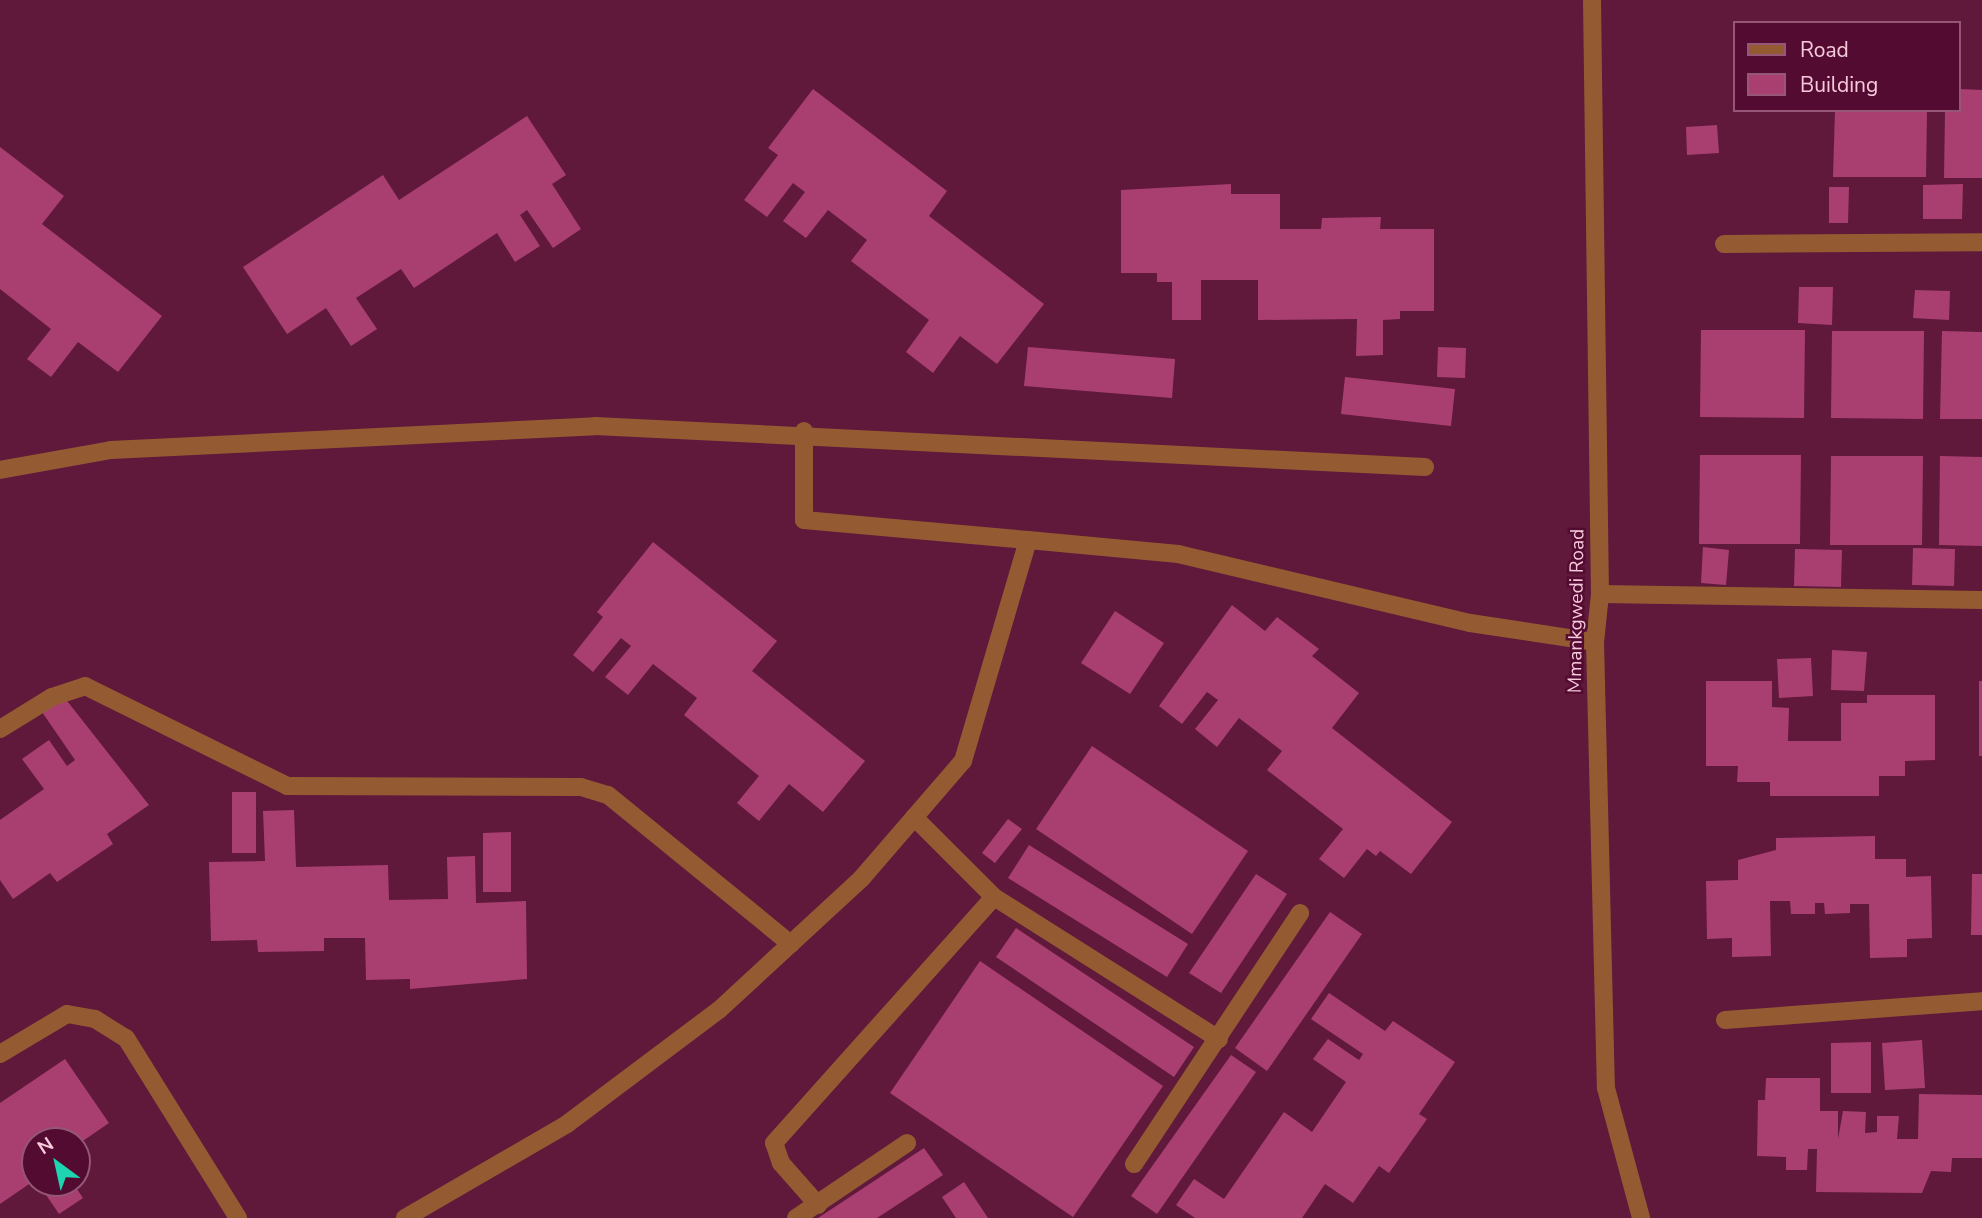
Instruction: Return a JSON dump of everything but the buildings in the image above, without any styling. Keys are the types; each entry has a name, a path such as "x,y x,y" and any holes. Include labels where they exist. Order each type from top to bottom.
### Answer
{"street":[{"name":"Mmankgwedi Road","path":"1592,0 1600,594 1595,642 1606,1088 1641,1218"},
{"path":"1724,244 1982,242"},
{"path":"0,470 111,450 595,425 804,431 1425,467"},
{"path":"804,431 804,520 1178,554 1471,623 1595,642"},
{"path":"405,1218 567,1124 719,1010 861,879 963,761 1028,540"},
{"path":"1600,594 1982,600"},
{"path":"0,729 52,697 85,686 287,786 581,787 608,795 791,944"},
{"path":"914,817 994,897 1219,1039"},
{"path":"818,1205 781,1163 774,1143 994,897"},
{"path":"1134,1164 1300,913"},
{"path":"1725,1020 1982,1001"},
{"path":"0,1054 67,1014 95,1019 125,1038 238,1218"},
{"path":"796,1218 907,1143"}]}
